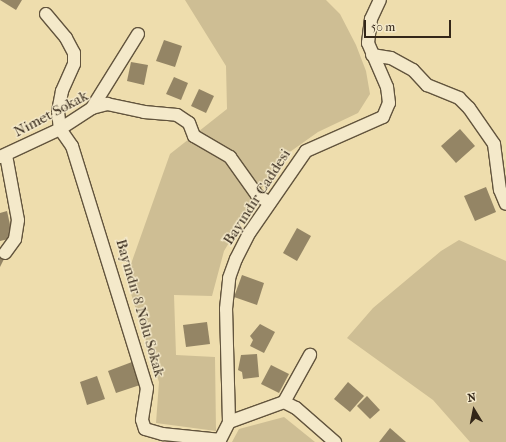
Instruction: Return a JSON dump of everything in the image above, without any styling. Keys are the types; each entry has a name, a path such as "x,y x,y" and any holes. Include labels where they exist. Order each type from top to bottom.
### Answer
{"street":[{"name":"Bayındır Caddesi","path":"219,441 229,422 226,309 229,278 250,232 306,151 383,117 389,103 387,87 368,43 371,18 380,0"},
{"path":"46,14 66,38 74,53 74,64 60,97 58,111 60,129"},
{"path":"92,108 138,34"},
{"path":"372,55 396,61 413,70 427,85 458,98 470,108 494,144 500,190 506,204"},
{"name":"Nimet Sokak","path":"3,156 60,129 92,108 107,104 144,112 177,114 189,123 194,136 230,157 257,195 270,203"},
{"name":"Bayındır 8 Nolu Sokak","path":"60,129 72,146 147,388 142,420 146,429 163,434 219,441"},
{"path":"3,156 18,220 15,239 5,253"},
{"path":"229,422 284,402 310,355"},
{"path":"284,402 296,408 335,442"}],"shaded area":[{"path":"185,0 326,0 340,14 356,45 366,71 370,94 358,113 318,132 287,154 268,178 224,251 212,296 174,295 176,355 215,357 216,431 156,423 159,382 126,278 170,154 227,109 226,66"},
{"path":"459,240 506,261 506,442 470,442 433,400 347,338 373,308 441,251"},
{"path":"284,417 315,442 232,442 239,429"}],"building":[{"path":"0,0 22,0 16,10"},
{"path":"164,40 182,46 175,67 156,61"},
{"path":"131,62 148,65 144,85 127,81"},
{"path":"174,77 188,83 181,100 166,94"},
{"path":"199,89 214,96 206,113 191,106"},
{"path":"460,129 475,146 456,163 441,146"},
{"path":"486,187 496,212 475,221 464,196"},
{"path":"7,211 13,238 0,241 0,213"},
{"path":"297,228 311,236 297,261 283,253"},
{"path":"0,257 4,259 0,267"},
{"path":"242,275 264,283 257,305 234,297"},
{"path":"207,322 210,344 186,347 183,325"},
{"path":"260,324 275,332 264,353 250,346 253,340 250,336"},
{"path":"257,354 259,377 243,379 242,372 238,370 241,355"},
{"path":"132,362 140,385 116,393 108,371"},
{"path":"271,365 289,374 279,393 261,384"},
{"path":"97,376 105,399 87,405 80,382"},
{"path":"348,382 364,396 350,412 334,399"},
{"path":"367,396 380,410 370,419 357,406"},
{"path":"390,428 406,442 379,442"}]}
